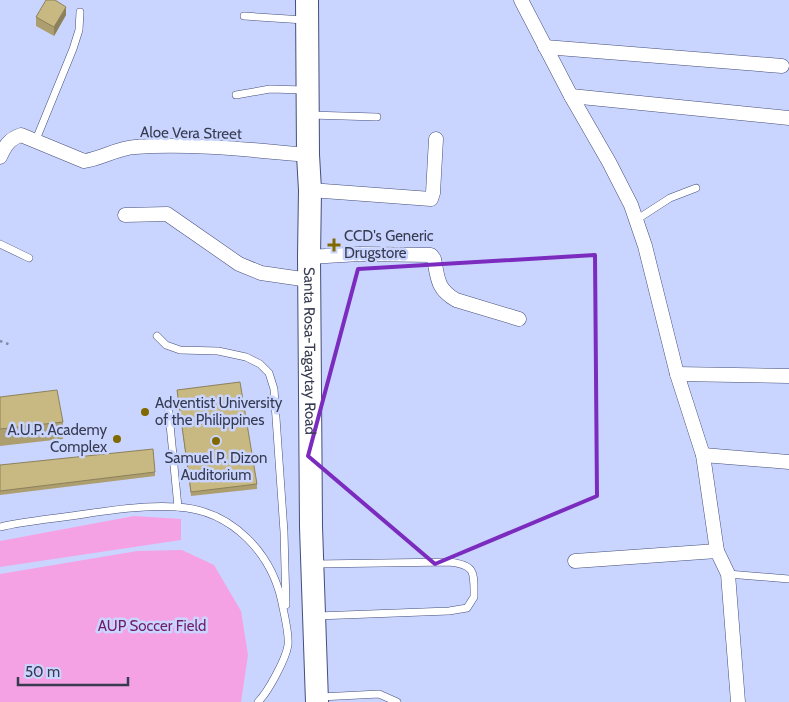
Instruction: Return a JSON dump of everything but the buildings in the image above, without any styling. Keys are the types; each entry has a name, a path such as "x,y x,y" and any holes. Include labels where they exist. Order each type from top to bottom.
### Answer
{"main road":[{"name":"Santa Rosa-Tagaytay Road","path":"307,10 312,564 317,700"}],"street":[{"path":"521,0 571,96 610,162 631,205 645,246 677,374 703,455 717,551 728,574 738,702"},
{"path":"545,47 782,66"},
{"path":"571,96 789,118"},
{"name":"Aloe Vera Street","path":"0,157 6,145 13,138 21,135 84,160 94,160 132,147 162,146 208,147 308,155"},
{"path":"310,190 431,198 433,193 436,139"},
{"path":"126,215 167,214 239,264 261,273 309,280"},
{"path":"309,257 360,254 431,255 434,259 441,290 448,296 519,319"},
{"path":"677,374 789,376"},
{"path":"703,455 789,462"},
{"path":"575,561 717,551"}],"lane":[{"path":"244,16 307,10"},
{"path":"35,142 79,30 80,12"},
{"path":"236,95 270,89 307,90"},
{"path":"308,114 378,117"},
{"path":"636,220 670,198 696,188"},
{"path":"0,244 28,258"},
{"path":"158,336 166,345 180,350 218,351 246,357 260,364 269,373 274,390 284,532 288,645 278,672 258,702"},
{"path":"168,404 178,507"},
{"path":"0,528 116,509 178,507 211,514 234,527 253,542 270,565 280,593 288,645"},
{"path":"312,564 465,563 472,570 474,597 467,608 449,611 314,616"},
{"path":"728,574 789,579"},
{"path":"317,700 379,694 397,702"}],"path":[{"path":"0,341 11,345"}],"highlighted area":[{"path":"595,255 597,496 435,564 308,456 358,269"}],"green space":[{"path":"134,516 181,519 181,540 0,567 0,541"},
{"name":"AUP Soccer Field","path":"182,550 214,565 241,611 248,655 241,702 0,702 0,574 137,551"}],"place":[{"name":"CCD's Generic Drugstore","path":"334,245"},
{"name":"Adventist University of the Philippines","path":"145,412"},
{"name":"A.U.P. Academy Complex","path":"117,439"},
{"name":"Samuel P. Dizon Auditorium","path":"216,441"}]}
